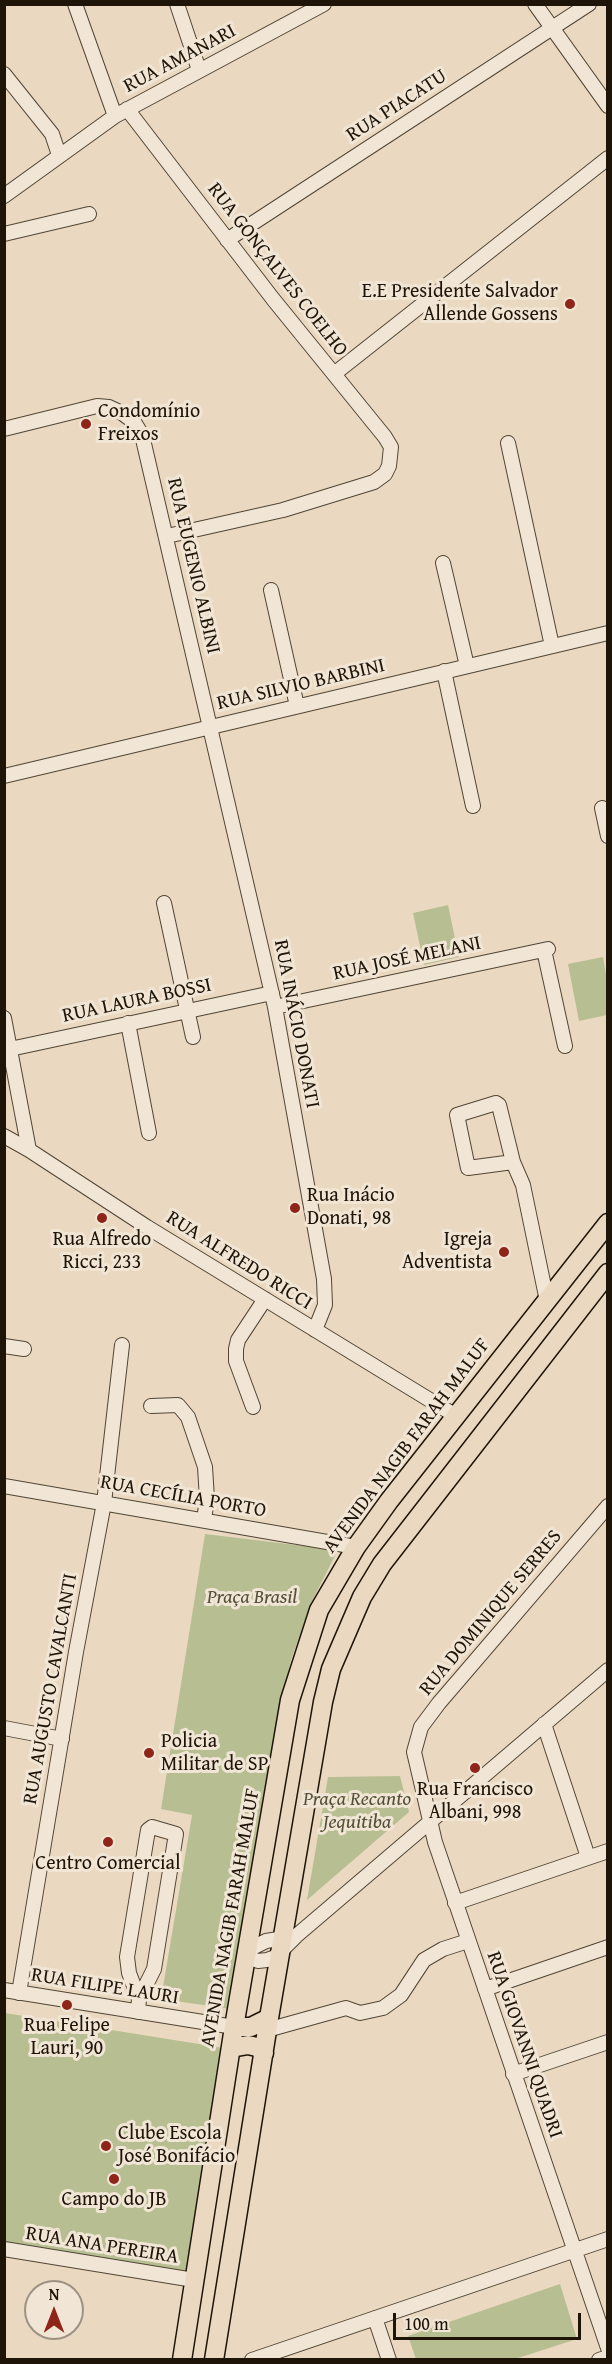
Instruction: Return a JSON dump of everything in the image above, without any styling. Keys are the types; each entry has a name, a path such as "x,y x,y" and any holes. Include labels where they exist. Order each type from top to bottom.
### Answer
{"main road":[{"name":"AVENIDA NAGIB FARAH MALUF","path":"182,2360 234,2028 291,1695 319,1610 356,1547 608,1223"},
{"path":"214,2360 268,2024 286,1942 323,1702 331,1669 362,1597 382,1564 608,1274"},
{"path":"456,1416 474,1430 475,1436 468,1446 468,1453"},
{"path":"234,2028 268,2024"},
{"path":"231,2048 248,2045 264,2053"}],"street":[{"name":"RUA GONÇALVES COELHO","path":"75,4 121,112 227,240 391,447 389,466 385,474 374,482 283,510 167,536"},
{"path":"177,4 199,70"},
{"name":"RUA AMANARI","path":"4,196 121,112 199,70 297,11 324,4"},
{"path":"535,4 608,106"},
{"name":"RUA PIACATU","path":"227,240 589,4"},
{"path":"4,74 52,134 59,155"},
{"path":"52,134 72,145"},
{"path":"334,374 608,158"},
{"path":"4,234 88,214"},
{"name":"RUA EUGENIO ALBINI","path":"4,429 97,406 109,407 129,418 142,435 210,727"},
{"path":"508,443 552,646"},
{"path":"443,563 467,666"},
{"path":"271,590 297,706"},
{"name":"RUA SILVIO BARBINI","path":"4,776 608,633"},
{"path":"444,671 473,806"},
{"name":"RUA INÁCIO DONATI","path":"210,727 275,1007 324,1279 325,1305 315,1330"},
{"path":"602,808 608,836"},
{"path":"164,903 193,1037"},
{"name":"RUA JOSÉ MELANI","path":"275,1007 354,993 546,950 565,1046"},
{"name":"RUA LAURA BOSSI","path":"10,1049 272,993"},
{"path":"4,1018 29,1150"},
{"path":"128,1023 149,1133"},
{"path":"513,1161 470,1169 466,1167 457,1115 498,1103 513,1161 523,1185 547,1300"},
{"name":"RUA ALFREDO RICCI","path":"4,1136 147,1227 456,1416"},
{"path":"254,1407 236,1361 236,1349 237,1340 265,1299"},
{"name":"RUA AUGUSTO CAVALCANTI","path":"19,1993 104,1503 122,1345"},
{"path":"4,1346 24,1349"},
{"path":"151,1406 178,1405 188,1417 205,1467 207,1499 204,1521"},
{"name":"RUA CECÍLIA PORTO","path":"5,1488 356,1547"},
{"name":"RUA DOMINIQUE SERRES","path":"414,1752 421,1727 433,1711 608,1506"},
{"path":"247,1954 258,1961 267,1960 608,1670"},
{"path":"544,1724 588,1857"},
{"path":"4,1728 62,1739"},
{"name":"RUA GIOVANNI QUADRI","path":"414,1752 429,1821 455,1903 608,2348"},
{"path":"152,1827 176,1834 154,1969 138,2005 127,1957 148,1830 152,1827"},
{"path":"455,1903 608,1851"},
{"path":"268,2024 346,2008 360,2013 383,2008 401,1995 424,1960 443,1949 468,1941"},
{"path":"485,1989 608,1947"},
{"name":"RUA FILIPE LAURI","path":"4,1990 138,2005 234,2028"},
{"path":"513,2074 608,2042"},
{"path":"252,2360 608,2239"},
{"name":"RUA ANA PEREIRA","path":"4,2249 194,2280"},
{"path":"375,2318 389,2360"},
{"path":"599,2360 608,2357"}],"green space":[{"path":"448,905 459,957 424,965 413,913"},
{"path":"603,957 607,981 607,1015 579,1021 568,964"},
{"name":"Praça Brasil","path":"205,1534 338,1550 311,1603 291,1660 280,1706 231,2009 161,1999 192,1815 161,1809"},
{"name":"Praça Recanto Jequitiba","path":"400,1776 409,1812 307,1900 328,1777"},
{"name":"Clube Escola José Bonifácio","path":"5,2013 224,2048 188,2272 5,2243"},
{"path":"560,2284 577,2339 515,2359 416,2359 408,2336"}],"place":[{"name":"E.E Presidente Salvador Allende Gossens","path":"570,304"},
{"name":"Condomínio Freixos","path":"86,424"},
{"name":"Rua Inácio Donati, 98","path":"295,1208"},
{"name":"Rua Alfredo Ricci, 233","path":"102,1218"},
{"name":"Igreja Adventista","path":"504,1252"},
{"name":"Policia Militar de SP","path":"149,1753"},
{"name":"Rua Francisco Albani, 998","path":"475,1768"},
{"name":"Centro Comercial","path":"108,1842"},
{"name":"Rua Felipe Lauri, 90","path":"67,2005"},
{"name":"Clube Escola José Bonifácio","path":"106,2146"},
{"name":"Campo do JB","path":"114,2179"}]}
